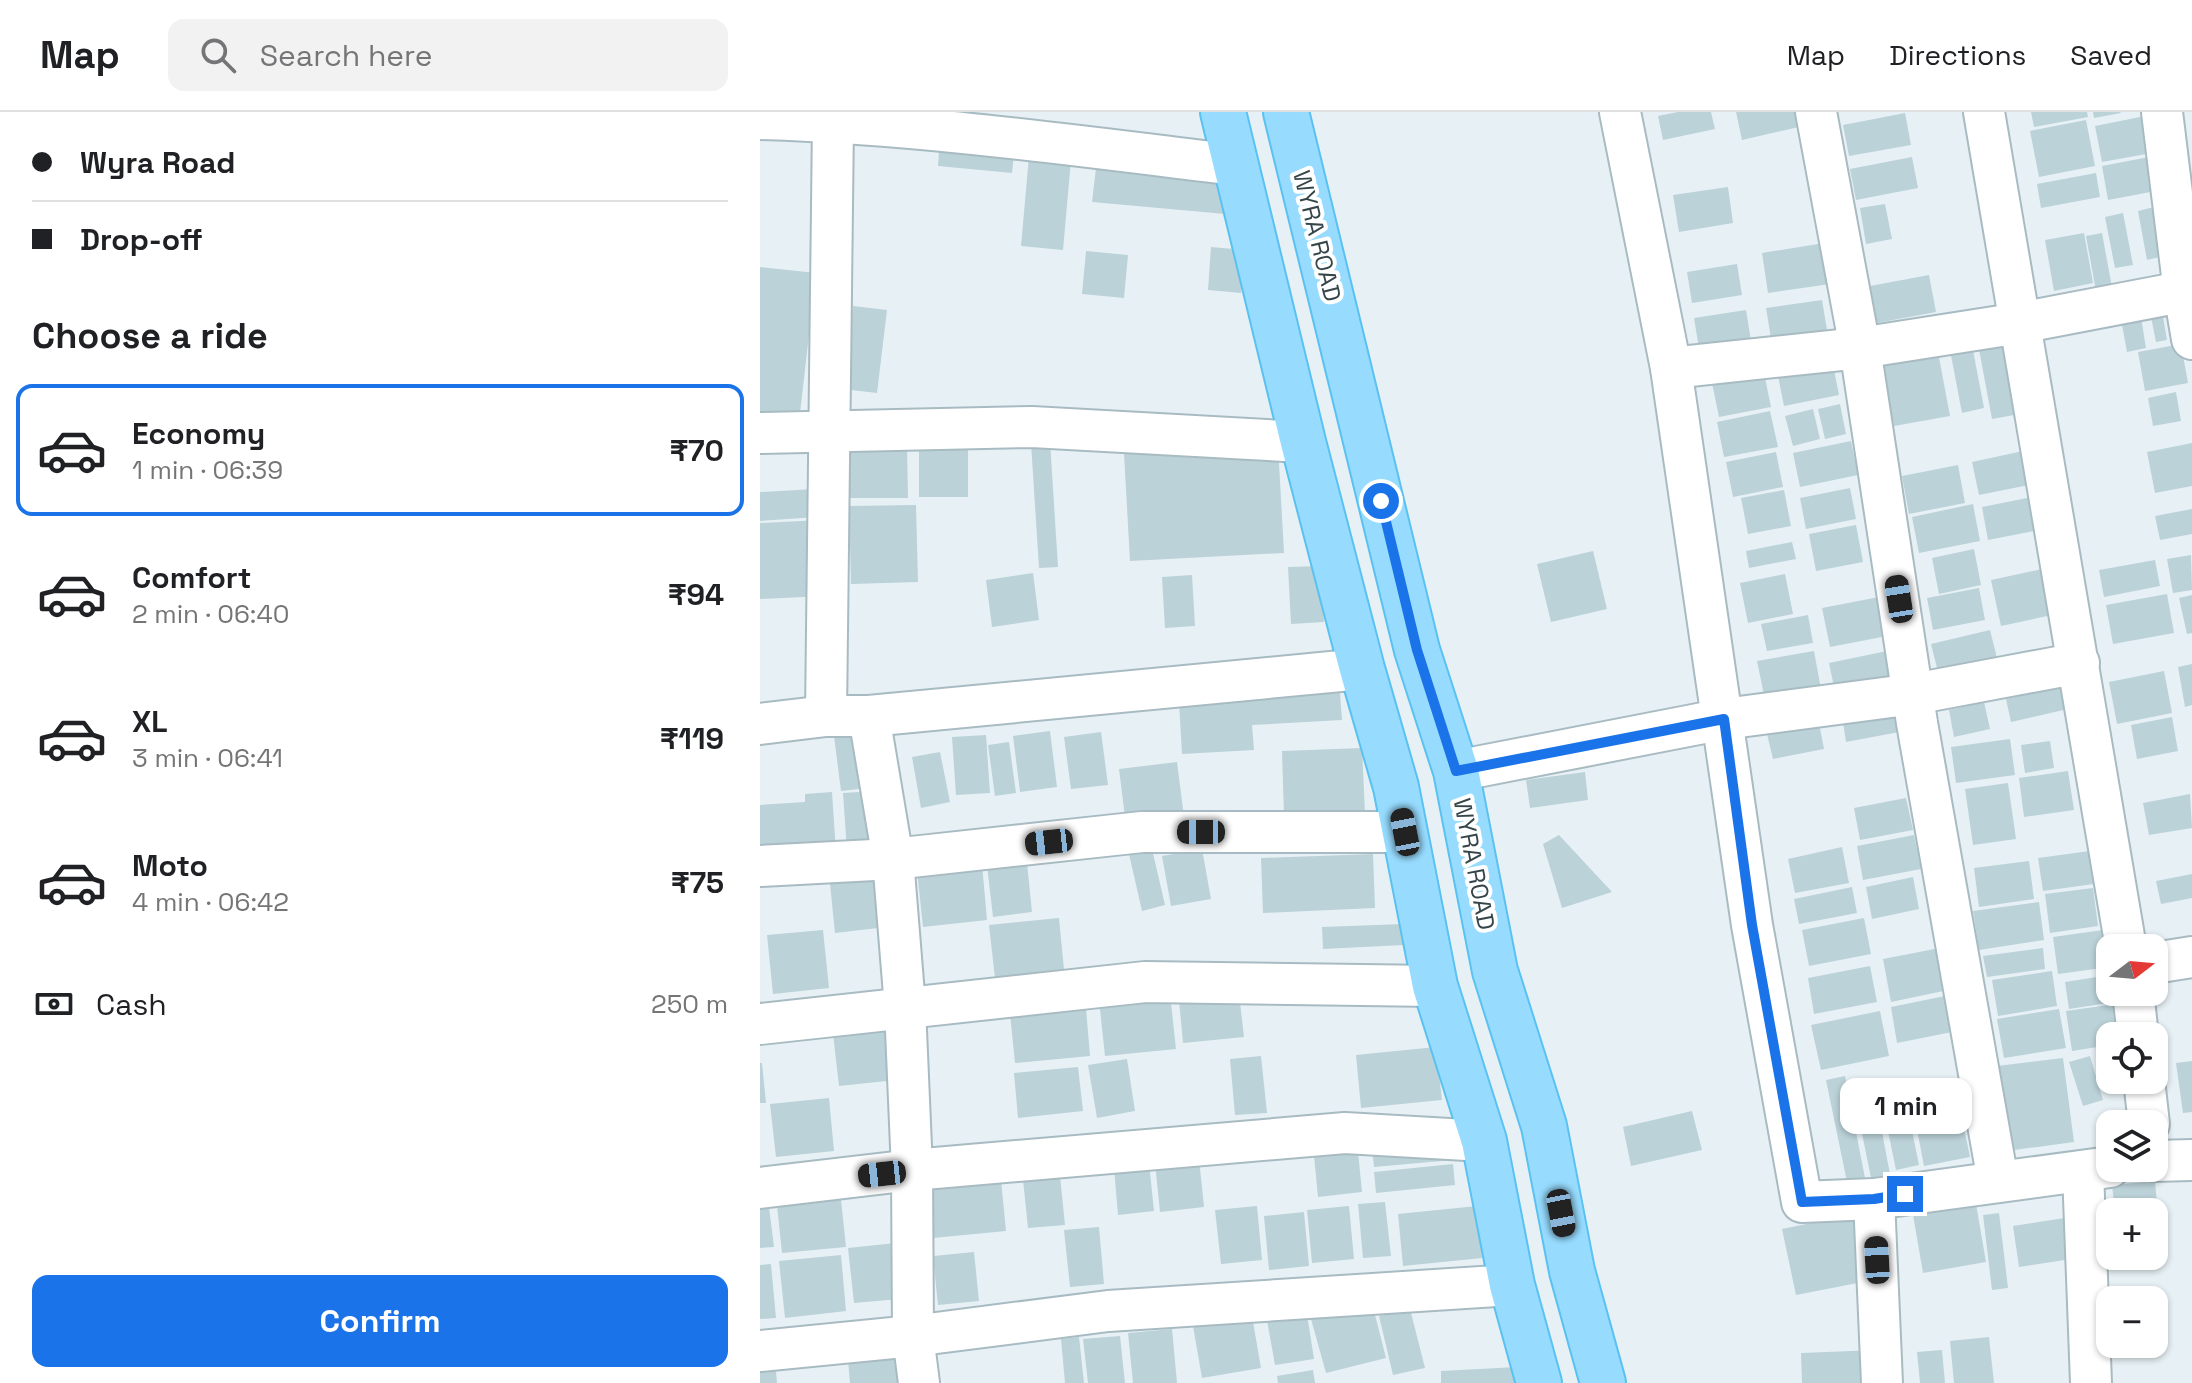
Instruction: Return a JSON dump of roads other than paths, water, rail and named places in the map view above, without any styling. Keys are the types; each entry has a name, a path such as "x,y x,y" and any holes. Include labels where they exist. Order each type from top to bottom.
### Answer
{"main road":[{"path":"1223,112 1303,442 1396,787 1435,986 1484,1141 1512,1285 1535,1368 1592,1342"},
{"name":"WYRA ROAD","path":"1286,112 1417,650 1456,771 1495,971 1544,1126 1572,1271 1603,1383"},
{"path":"1328,538 1387,526"}],"street":[{"path":"1620,112 1671,368 1752,925 1802,1202 1874,1199 2096,1169 2091,1383"},
{"path":"1816,112 1860,348 1917,723 1998,1181"},
{"path":"1984,112 2124,934"},
{"path":"2162,112 2192,339"},
{"path":"760,119 833,121 942,130 1236,165"},
{"path":"826,716 833,121"},
{"path":"1671,368 1860,348 2020,323 2188,291"},
{"path":"760,433 1032,427 1303,442"},
{"path":"1456,771 1724,719 1914,694 2079,663"},
{"path":"760,724 1362,669"},
{"path":"869,716 893,859 905,1007 912,1170 913,1336 919,1383"},
{"path":"760,866 893,859 1142,832 1405,832"},
{"path":"2168,961 2192,957"},
{"path":"760,1024 1145,982 1435,986"},
{"path":"760,1188 912,1170 1345,1133 1484,1141"},
{"path":"2168,1161 2192,1160"},
{"path":"1874,1199 1882,1383"},
{"path":"760,1351 913,1336 1108,1311 1512,1285"}]}
